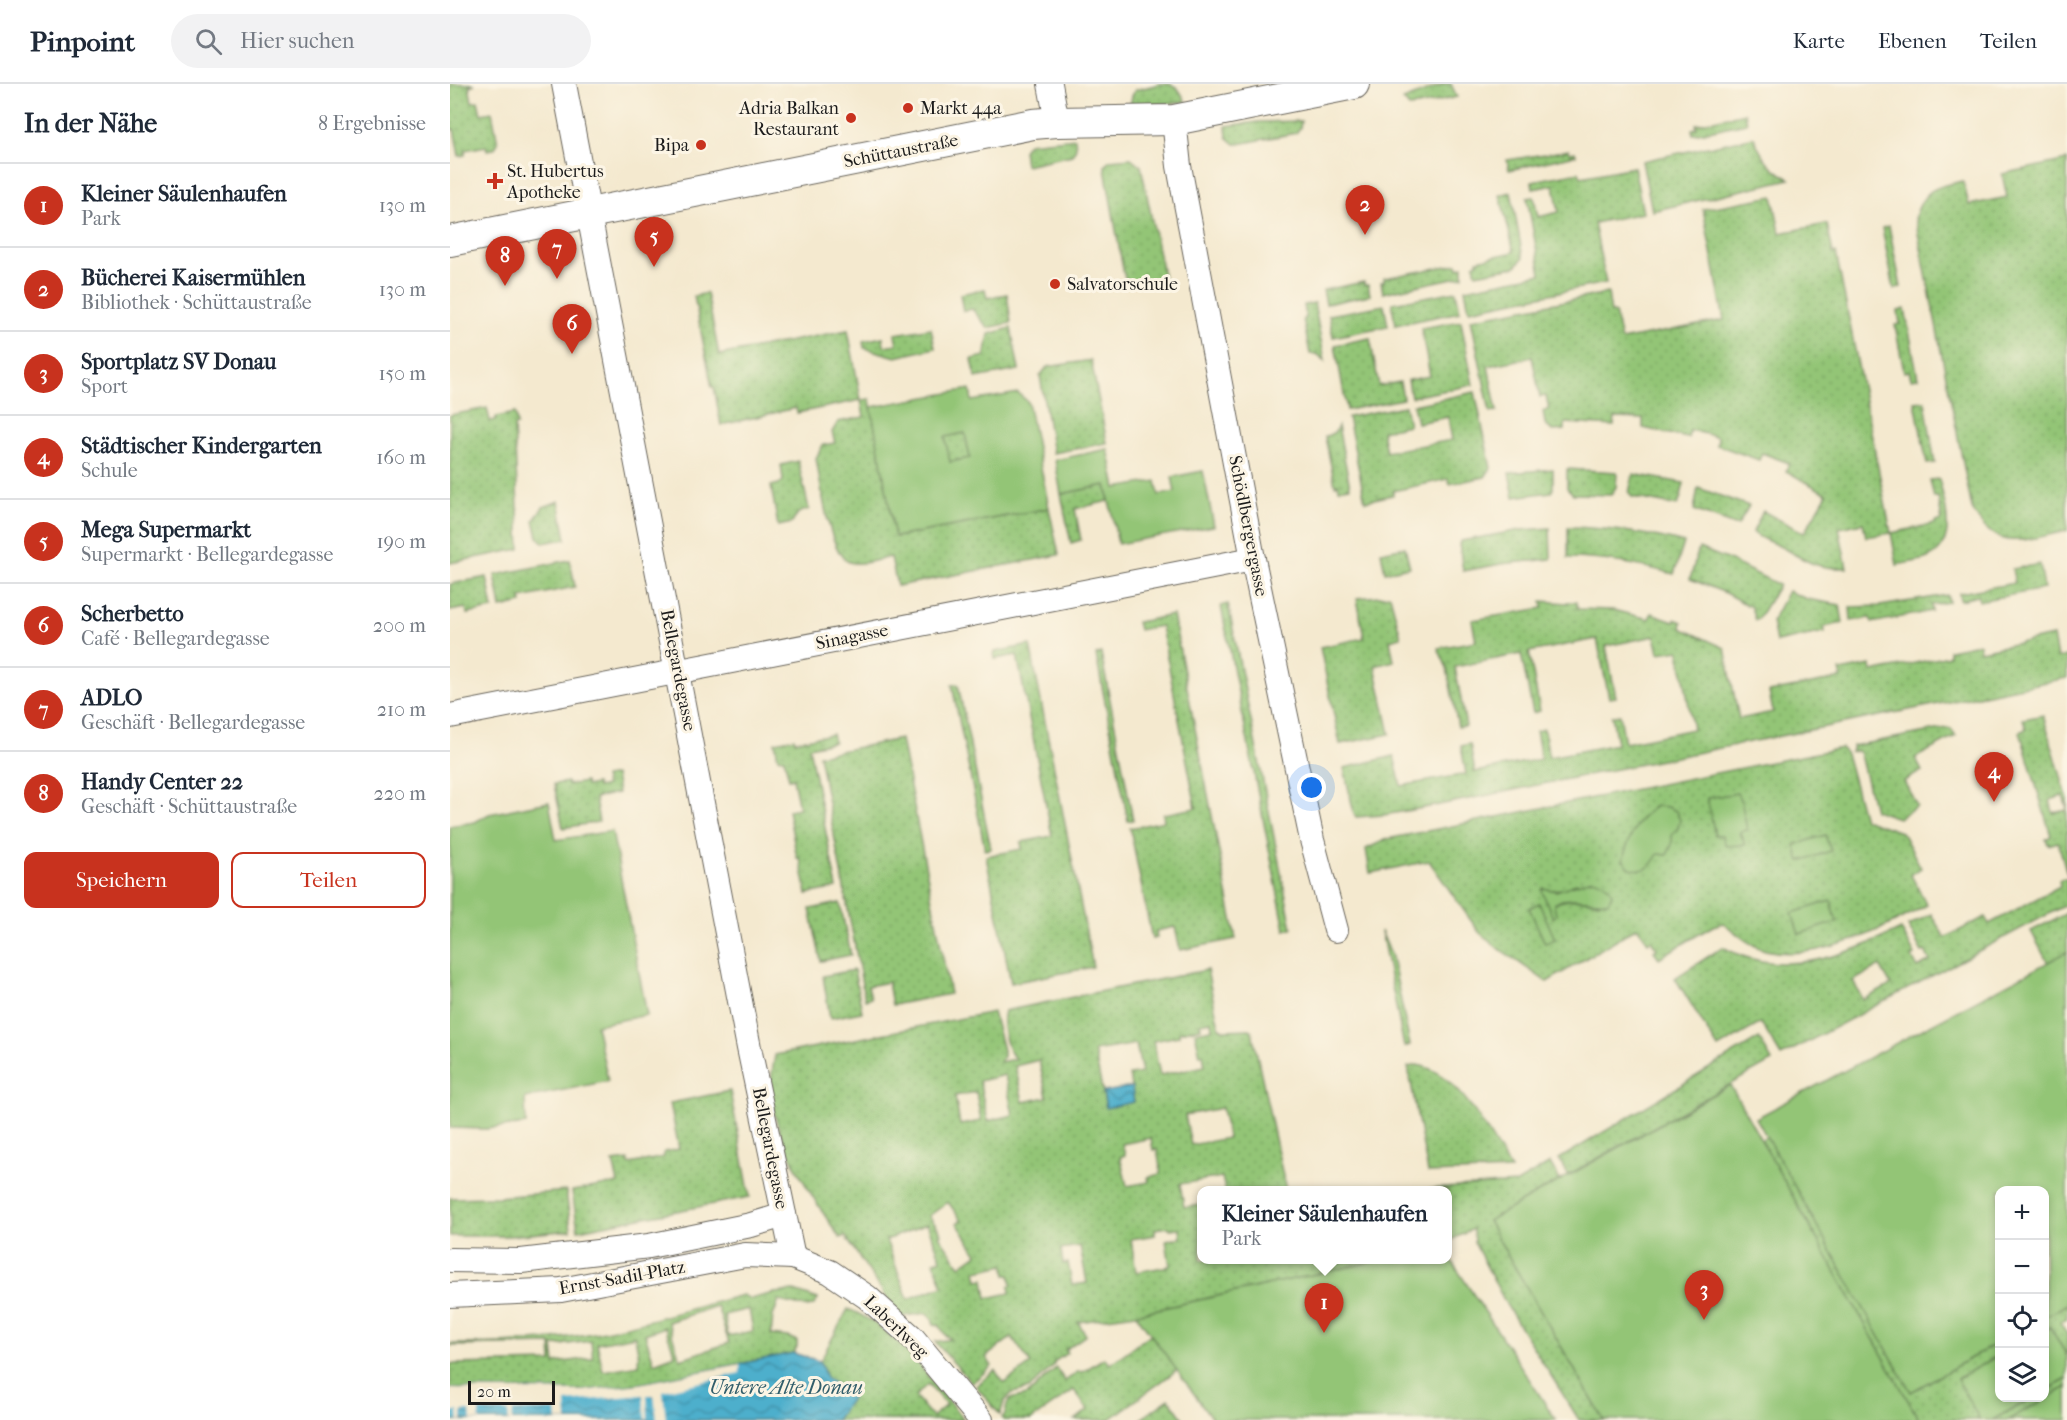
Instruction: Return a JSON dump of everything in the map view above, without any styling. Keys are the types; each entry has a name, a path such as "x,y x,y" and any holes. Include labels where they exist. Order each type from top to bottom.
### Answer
{"street":[{"name":"Bellegardegasse","path":"564,84 749,1048 793,1257"},
{"path":"1050,84 1057,122"},
{"name":"Schüttaustraße","path":"450,241 1033,124 1174,120 1354,84"},
{"name":"Schödlbergergasse","path":"1174,120 1179,166 1254,559 1312,840 1336,930"},
{"name":"Sinagasse","path":"450,716 1254,559"},
{"name":"Ernst-Sadil-Platz","path":"450,1260 521,1261 648,1246 751,1225 784,1215"},
{"name":"Ernst-Sadil-Platz","path":"450,1295 561,1290 744,1255 793,1257"},
{"name":"Laberlweg","path":"793,1257 830,1272 867,1297 912,1337 981,1420"}],"green space":[{"path":"450,84 475,84 469,86 472,102 478,101 481,114 492,112 498,143 494,149 487,150 486,146 465,150 465,155 459,156 454,129 450,130"},
{"path":"1160,84 1177,87 1186,102 1130,106 1135,90"},
{"path":"1444,84 1451,84 1457,97 1409,107 1403,100"},
{"path":"1745,113 1747,123 1693,134 1692,129 1697,128 1696,124"},
{"path":"1301,121 1296,133 1239,144 1235,144 1227,137 1226,126 1258,122"},
{"path":"1754,137 1768,162 1790,179 1652,211 1642,161"},
{"path":"1075,138 1076,148 1072,155 1025,165 1023,150 1028,143"},
{"path":"1569,150 1570,153 1575,152 1576,155 1509,170 1507,160"},
{"path":"1131,158 1141,166 1164,279 1134,285 1127,281 1124,275 1105,169 1105,164 1110,160"},
{"path":"2067,160 2067,531 2025,540 2013,540 1991,533 1972,509 1915,218 1922,200 1938,187 1963,181 1969,205 2007,197 2002,174"},
{"path":"1634,167 1643,213 1594,223 1606,283 1469,310 1465,289 1541,274 1527,198 1534,197 1538,217 1559,212 1554,185 1533,189 1532,181 1579,172 1581,177"},
{"path":"1511,192 1523,258 1515,267 1476,274 1474,264 1478,263 1477,260 1514,252 1500,195"},
{"path":"1773,196 1780,233 1827,224 1833,253 1836,253 1891,533 1866,537 1863,523 1839,528 1847,568 1826,567 1810,563 1753,532 1763,511 1804,533 1827,494 1786,471 1789,463 1762,453 1759,460 1717,445 1718,437 1690,430 1688,438 1643,428 1643,419 1615,418 1614,426 1565,423 1565,430 1552,431 1545,424 1543,411 1549,409 1546,396 1540,397 1532,357 1488,366 1497,411 1490,412 1471,319 1608,293 1611,313 1615,313 1621,340 1724,320 1703,209"},
{"path":"1889,226 1901,287 1894,289 1882,228"},
{"path":"1457,264 1458,268 1463,266 1463,276 1383,293 1381,282 1384,282 1384,278"},
{"path":"1364,282 1364,285 1368,285 1370,295 1326,304 1323,290"},
{"path":"985,289 987,298 1007,294 1011,323 988,328 972,309 963,311 960,294"},
{"path":"1456,291 1460,312 1395,325 1392,303"},
{"path":"707,293 719,355 848,330 861,400 797,413 796,408 721,425 694,296"},
{"path":"1314,303 1325,361 1317,354 1310,354 1303,319 1306,318 1304,305"},
{"path":"1384,305 1388,326 1333,337 1329,315"},
{"path":"1905,309 1918,378 1911,379 1909,371 1904,372 1895,325 1900,324 1898,311"},
{"path":"1461,321 1473,385 1411,397 1408,380 1430,376 1421,328"},
{"path":"931,328 935,348 896,357 864,348 863,341 883,337 884,346 897,344 895,334"},
{"path":"1011,328 1019,370 976,378 972,359 985,356 989,334"},
{"path":"1370,338 1379,386 1400,382 1403,399 1347,410 1335,345"},
{"path":"1091,360 1107,443 1053,453 1040,376 1047,367"},
{"path":"970,389 972,401 1018,393 1028,402 1049,508 895,537 871,407","holes":["965,433 970,458 950,462 945,437"]},
{"path":"1475,392 1491,468 1485,477 1450,484 1448,479 1393,491 1393,495 1365,501 1348,417 1405,406 1409,425 1382,431 1386,452 1452,440 1448,417 1417,423 1413,405"},
{"path":"870,399 895,537 1049,508 1059,555 897,586 891,557 864,563 849,562 836,546 831,532 816,458 823,445 835,443 832,432 838,422 864,417 861,400"},
{"path":"1925,401 1935,463 1927,464 1915,402"},
{"path":"487,408 490,421 496,420 496,417 515,413 520,549 450,563 450,415"},
{"path":"1338,426 1350,487 1339,489 1338,484 1335,485 1325,437 1335,432"},
{"path":"965,433 970,458 949,462 945,437"},
{"path":"1108,449 1116,488 1156,481 1159,495 1175,492 1172,477 1203,471 1214,526 1118,544 1106,485 1061,494 1055,460"},
{"path":"798,461 809,509 798,513 792,523 778,526 771,486 783,481 781,465"},
{"path":"1553,469 1551,492 1514,497 1509,473"},
{"path":"1567,469 1617,472 1616,487 1611,495 1573,494 1567,488"},
{"path":"1633,474 1684,483 1677,505 1632,497 1629,493"},
{"path":"1939,479 1947,524 1943,545 1936,553 1925,559 1897,565 1891,533 1935,524 1942,520 1938,497 1934,498 1930,480"},
{"path":"1106,485 1109,501 1075,509 1081,540 1071,543 1061,494"},
{"path":"1698,488 1749,506 1738,525 1694,510"},
{"path":"559,501 566,539 543,543 538,537 534,520 543,507"},
{"path":"1568,527 1626,531 1684,543 1674,574 1595,559 1568,558"},
{"path":"1550,528 1551,559 1501,564 1463,571 1459,544 1461,541 1521,530"},
{"path":"1405,547 1410,567 1385,572 1381,552"},
{"path":"1699,548 1779,585 1758,619 1755,620 1751,607 1723,592 1690,579"},
{"path":"570,560 575,587 521,598 522,603 501,608 495,575"},
{"path":"2040,564 2044,589 1979,601 1978,596 1960,600 1959,593 2015,583 2012,569"},
{"path":"487,577 493,609 467,614 466,608 450,611 450,584"},
{"path":"1788,591 1807,599 1840,605 1843,623 1824,627 1825,632 1776,642 1772,621"},
{"path":"1390,595 1401,637 1390,640 1394,661 1375,666 1390,734 1340,744 1320,647 1364,638 1357,598"},
{"path":"1947,595 1949,602 1931,605 1932,611 1872,623 1870,618 1851,621 1850,607 1880,606"},
{"path":"1542,601 1576,602 1578,609 1613,610 1649,619 1651,613 1682,622 1681,628 1725,648 1739,719 1773,712 1769,692 1842,678 1840,671 1871,665 1872,672 1949,656 1949,650 1979,644 1980,651 2053,636 2057,658 2067,656 2067,678 1429,807 1384,815 1356,817 1344,768 1394,756 1401,786 1466,774 1461,746 1470,744 1475,772 1541,759 1536,731 1544,729 1549,757 1617,744 1612,716 1620,715 1625,743 1693,729 1679,650 1659,653 1655,636 1606,646 1616,697 1609,698 1597,639 1529,652 1540,711 1533,713 1521,654 1455,667 1466,726 1458,727 1447,668 1438,648 1476,641 1472,620 1543,608"},
{"path":"1228,604 1292,928 1285,930 1221,606"},
{"path":"1173,615 1236,939 1180,950 1175,927 1156,931 1157,938 1152,939 1130,828 1164,821 1163,814 1196,808 1161,626 1139,630 1137,622"},
{"path":"1030,645 1093,967 1011,983 986,856 1022,849 1021,842 1052,836 1017,655 995,659 994,652"},
{"path":"1101,653 1133,820 1128,821 1096,655"},
{"path":"958,684 991,849 985,850 952,685"},
{"path":"2043,715 2067,797 2067,809 2063,796 2050,800 2053,813 2067,810 2067,874 2058,842 2048,845 2046,839 2051,836 2020,732 2026,729 2023,719"},
{"path":"1951,729 1956,736 1915,758 1922,771 1904,781 1917,806 1898,818 1874,810 1859,751 1851,752 1853,746"},
{"path":"832,734 834,742 809,747 837,888 807,894 800,858 797,858 788,810 799,808 793,778 789,779 784,758 778,758 775,742"},
{"path":"901,739 950,994 892,1005 888,982 868,986 871,998 865,1000 819,755"},
{"path":"1841,748 1847,757 1864,819 1901,832 1904,836 1921,868 1911,875 1927,905 1871,933 1828,948 1806,952 1785,953 1759,948 1723,923 1713,926 1659,958 1654,951 1657,949 1651,940 1648,942 1637,927 1547,982 1479,932 1429,861 1370,873 1366,849 1387,839","holes":["1576,883 1599,902 1570,900 1553,904 1549,890 1565,889"]},
{"path":"615,775 618,793 595,798 599,822 563,828 554,784 567,782 568,785 585,782 586,786 596,784 597,788 606,786 604,777"},
{"path":"1737,793 1742,804 1747,830 1740,832 1745,845 1726,846 1722,835 1715,835 1707,798"},
{"path":"549,802 556,840 612,831 647,1015 596,1025 608,1081 525,1098 526,1124 486,1129 450,1128 450,826 475,822 489,814"},
{"path":"1656,806 1676,811 1680,820 1678,828 1672,834 1672,844 1667,855 1658,854 1647,868 1640,870 1630,868 1623,860 1627,845 1639,822"},
{"path":"1825,835 1831,851 1800,861 1795,845"},
{"path":"2067,878 2067,905 1781,1056 1761,1023 1718,1048 1675,978 1723,947 1745,957 1767,962 1790,963 1836,955 1901,929 1915,955 1912,957 1918,968 1930,961 1925,951 1922,952 1908,926 1931,914 1945,938 1985,917 1989,924 2060,886 2059,880","holes":["1880,966 1891,985 1863,1000 1853,981"]},
{"path":"1592,879 1609,887 1612,894 1608,902 1562,900 1554,904 1556,915 1553,918 1542,891 1543,888 1556,891"},
{"path":"1831,901 1837,922 1799,934 1792,913"},
{"path":"840,903 851,955 821,961 810,909"},
{"path":"1539,903 1555,939 1545,943 1529,908"},
{"path":"2067,913 2067,952 2048,963 2031,931"},
{"path":"1381,931 1392,957 1410,1045 1404,1047"},
{"path":"2067,952 2067,1304 2049,1315 2049,1186 1995,1186 1995,1344 1911,1392 1756,1118"},
{"path":"854,970 862,1012 830,1018 823,976"},
{"path":"1207,970 1219,1027 1224,1030 1250,1029 1252,1031 1285,1186 1224,1186 1222,1177 1180,1184 1184,1207 1197,1205 1197,1264 1362,1264 1136,1314 1078,1322 1086,1335 1065,1350 1067,1353 1054,1362 1054,1365 1029,1389 1012,1393 1004,1402 1000,1415 976,1386 995,1370 1004,1383 1031,1364 1012,1337 986,1357 992,1366 972,1383 935,1342 951,1339 946,1336 939,1325 934,1324 927,1313 900,1317 845,1236 840,1238 796,1168 779,1130 771,1087 775,1055 993,1012 1003,1050 1000,1062 1015,1059 1005,1036 1004,1011","holes":["1211,1021 1212,1029 1195,1032 1205,1066 1160,1075 1153,1041 1179,1036 1179,1032 1201,1028 1200,1023","1136,1044 1142,1073 1129,1075 1134,1102 1106,1107 1094,1051","1039,1060 1047,1097 1023,1102 1015,1066","1005,1075 1013,1115 988,1121 979,1081","976,1092 981,1121 960,1125 955,1096","1222,1108 1228,1138 1191,1145 1185,1115","1151,1138 1153,1150 1157,1149 1161,1174 1148,1177 1149,1182 1127,1186 1120,1157 1125,1155 1122,1144","948,1202 961,1220 957,1223 977,1254 960,1266 939,1236 942,1234 929,1216","927,1224 941,1259 934,1262 943,1286 908,1299 886,1240","1180,1228 1181,1238 1166,1240 1170,1266 1136,1272 1131,1239 1155,1235 1155,1229","1080,1246 1087,1283 1072,1285 1068,1263 1063,1264 1061,1249","1004,1265 1006,1275 1010,1275 1012,1285 1009,1286 1010,1293 987,1298 984,1279 978,1280 976,1271"]},
{"path":"1759,1038 1772,1061 1568,1175 1559,1159"},
{"path":"1417,1065 1432,1070 1460,1092 1472,1107 1511,1170 1428,1173 1408,1067"},
{"path":"1730,1085 1919,1420 1604,1420 1488,1221"},
{"path":"730,1091 750,1197 578,1230 572,1191 618,1183 613,1162 628,1160 629,1164 664,1157 664,1152 679,1149 670,1103"},
{"path":"1767,1136 1911,1392 1995,1344 1995,1357 1957,1379 1980,1420 1919,1420 1761,1140"},
{"path":"1550,1163 1560,1180 1488,1221 1604,1420 1579,1420 1507,1306 1474,1242 1473,1229 1452,1240 1452,1187 1517,1183"},
{"path":"566,1191 571,1230 510,1236 450,1236 450,1198 498,1197"},
{"path":"1452,1262 1556,1420 1213,1420 1136,1314 1362,1264 1452,1264"},
{"path":"794,1291 818,1299 813,1306 806,1307 779,1301 773,1316 771,1335 788,1337 797,1341 797,1347 793,1353 639,1384 582,1391 450,1389 450,1364 552,1362 551,1344 450,1346 450,1344 530,1341 590,1334 743,1295 750,1299","holes":["717,1306 729,1343 680,1359 668,1322","749,1309 753,1331 728,1336 724,1315","665,1327 675,1355 654,1363 645,1334","635,1336 639,1365 603,1371 597,1343","591,1341 593,1358 555,1363 553,1346"]},
{"path":"2067,1304 2067,1318 2060,1322 2067,1334 2067,1356 2049,1328 2049,1314"},
{"path":"848,1309 866,1318 898,1342 964,1420 836,1420 852,1396 826,1378 820,1361","holes":["928,1384 946,1405 932,1417 915,1396"]},
{"path":"2049,1328 2067,1356 2067,1379 2049,1389 2049,1348"},
{"path":"1151,1334 1177,1370 1109,1420 1075,1420 1088,1410 1074,1390 1031,1420 1003,1420 1010,1399 1027,1395 1056,1368 1065,1381 1104,1358 1110,1364"},
{"path":"1995,1357 1995,1402 2026,1402 1992,1420 1980,1420 1957,1379"},
{"path":"2067,1379 2067,1387 2049,1397 2049,1389"},
{"path":"2067,1387 2067,1420 2008,1420 2040,1402 2049,1402 2049,1397"},
{"path":"1169,1399 1184,1420 1141,1420 1141,1419"},
{"path":"2026,1402 2040,1402 2008,1420 1992,1420"}],"water":[{"path":"1132,1087 1134,1102 1106,1108 1103,1092"},
{"name":"Untere Alte Donau","path":"793,1353 820,1361 826,1378 853,1396 836,1420 450,1420 450,1389 582,1391 639,1384"}],"pier":[{"path":"740,1364 740,1373 663,1391 666,1420 657,1420 654,1395 647,1395 648,1418 645,1419 643,1395 566,1402 567,1420 557,1420 556,1410 513,1411 512,1420 509,1420 508,1411 479,1411 479,1420 471,1420 470,1411 462,1411 462,1420 459,1420 458,1411 450,1411 450,1389 582,1391 639,1384"}],"place":[{"name":"Markt 44a","path":"908,108"},
{"name":"Adria Balkan Restaurant","path":"851,118"},
{"name":"Bipa","path":"701,145"},
{"name":"St. Hubertus Apotheke","path":"495,181"},
{"name":"Bücherei Kaisermühlen","path":"1365,235"},
{"name":"Mega Supermarkt","path":"654,267"},
{"name":"ADLO","path":"557,279"},
{"name":"Salvatorschule","path":"1055,284"},
{"name":"Handy Center 22","path":"505,286"},
{"name":"Scherbetto","path":"572,354"},
{"name":"Städtischer Kindergarten","path":"1994,802"},
{"name":"Sportplatz SV Donau","path":"1704,1320"},
{"name":"Kleiner Säulenhaufen","path":"1324,1333"}]}
